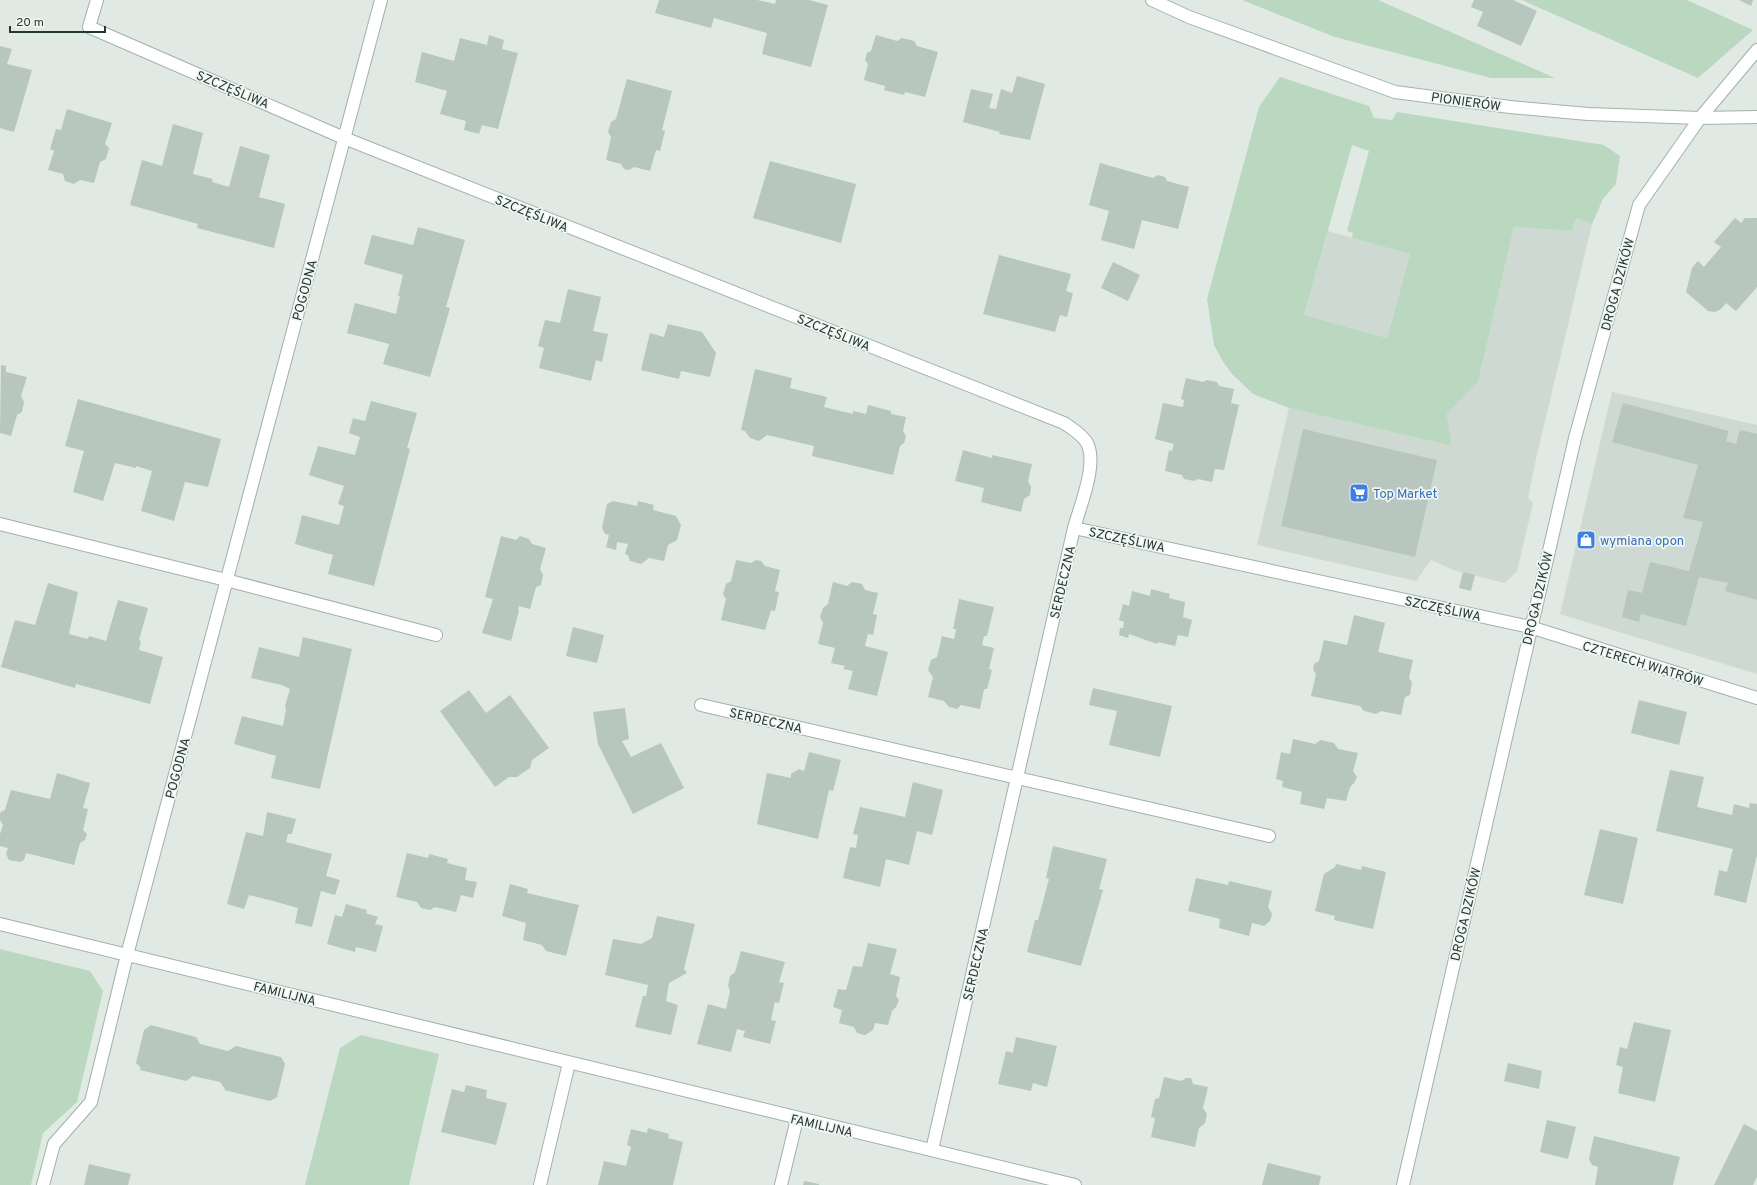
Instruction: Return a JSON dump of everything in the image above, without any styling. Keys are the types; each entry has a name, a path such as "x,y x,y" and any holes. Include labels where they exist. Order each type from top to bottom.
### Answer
{"street":[{"name":"SZCZĘŚLIWA","path":"97,0 90,27 344,138 1064,423 1086,442 1090,452 1090,467 1074,528 1530,627"},
{"name":"POGODNA","path":"43,1185 54,1144 92,1102 127,955 381,0"},
{"name":"PIONIERÓW","path":"1152,0 1189,17 1395,92 1510,107 1588,114 1700,118 1757,117"},
{"name":"DROGA DZIKÓW","path":"1403,1185 1530,627 1575,438 1639,205 1700,118 1757,50"},
{"path":"0,524 226,580 436,635"},
{"name":"SERDECZNA","path":"932,1150 1074,528"},
{"name":"CZTERECH WIATRÓW","path":"1530,627 1757,698"},
{"name":"SERDECZNA","path":"701,705 1269,836"},
{"name":"FAMILIJNA","path":"0,924 797,1119 1075,1185"},
{"path":"540,1185 569,1063"},
{"path":"780,1185 797,1119"}],"shaded area":[{"path":"1576,218 1592,224 1536,459 1528,498 1533,503 1517,571 1505,583 1456,571 1431,560 1416,581 1257,545 1289,408 1452,446 1447,414 1478,382 1514,227 1572,231"},
{"path":"1328,231 1410,254 1387,338 1304,315"},
{"path":"1612,392 1757,425 1757,674 1560,614"}],"green space":[{"path":"1242,0 1378,0 1555,78 1491,78 1335,37"},
{"path":"1522,0 1687,0 1753,30 1698,78"},
{"path":"1280,77 1369,106 1374,118 1392,120 1397,112 1604,145 1620,156 1616,184 1603,199 1592,224 1576,218 1572,231 1514,227 1478,382 1447,414 1452,446 1289,408 1253,394 1232,374 1222,360 1214,345 1207,299 1259,107","holes":["1352,145 1369,151 1347,231 1353,233 1352,238 1410,254 1387,338 1304,315"]},
{"path":"0,949 90,971 103,991 77,1102 43,1133 31,1185 0,1185"},
{"path":"361,1035 439,1054 409,1185 305,1185 340,1048"}],"building":[{"path":"659,0 757,0 775,4 776,0 809,0 828,5 811,67 762,54 767,33 714,18 711,28 655,13"},
{"path":"1474,0 1513,0 1537,11 1521,46 1477,26 1483,12 1471,7"},
{"path":"1739,0 1753,0 1751,6"},
{"path":"489,35 504,40 502,49 518,53 498,129 482,125 479,134 464,130 466,121 440,114 447,91 415,82 422,52 454,61 460,38 487,45"},
{"path":"876,35 897,41 902,38 914,41 917,46 938,52 925,97 905,92 904,95 884,90 885,86 864,80 868,64 865,60 867,53 871,51"},
{"path":"0,46 12,49 7,64 32,70 14,132 0,128"},
{"path":"1017,76 1045,84 1030,140 999,134 1000,132 963,122 971,89 993,94 989,108 996,109 1001,89 1012,93"},
{"path":"627,79 672,91 662,130 665,131 660,151 656,150 650,171 634,167 629,170 624,169 621,164 606,160 611,137 608,132 611,122 616,119"},
{"path":"67,109 112,123 105,144 109,148 106,159 100,162 94,183 80,180 74,184 65,181 63,174 48,170 54,151 50,149 56,129 61,130"},
{"path":"173,124 203,133 193,174 213,179 212,182 229,187 240,146 270,155 259,197 285,204 274,248 197,228 198,224 130,205 142,160 162,166"},
{"path":"770,161 856,184 841,243 753,218"},
{"path":"1100,163 1153,178 1158,175 1165,177 1167,181 1189,187 1178,229 1142,220 1134,249 1101,240 1109,211 1089,205"},
{"path":"1735,218 1741,223 1745,218 1757,218 1757,287 1736,311 1726,303 1721,309 1715,312 1708,311 1686,292 1692,268 1698,261 1704,267 1721,247 1714,242"},
{"path":"418,227 465,240 446,307 450,308 430,377 383,364 389,344 347,333 355,303 396,314 400,296 398,296 403,275 364,264 372,235 413,245"},
{"path":"999,255 1071,274 1066,291 1073,293 1067,317 1060,315 1055,332 983,314"},
{"path":"1113,262 1140,275 1128,301 1101,288"},
{"path":"568,289 601,297 593,331 608,334 602,362 596,360 591,381 539,368 544,348 538,346 545,320 560,323"},
{"path":"668,324 702,332 716,353 710,377 681,371 679,379 641,370 650,333 664,337"},
{"path":"1,365 6,366 6,372 27,377 21,396 24,402 22,412 17,415 11,436 0,433"},
{"path":"755,369 792,378 790,388 827,397 824,407 853,414 853,411 866,414 868,405 891,411 891,414 906,417 903,431 906,436 904,443 900,446 893,475 812,456 814,446 767,435 759,441 750,438 745,431 741,430"},
{"path":"1186,378 1203,382 1207,380 1217,382 1219,386 1234,389 1231,403 1239,405 1224,470 1215,469 1212,482 1198,479 1194,481 1184,479 1182,475 1165,471 1169,450 1172,451 1174,444 1155,439 1163,403 1183,407 1184,400 1181,399"},
{"path":"78,399 221,439 208,487 185,482 174,521 141,511 152,471 136,466 136,468 115,463 103,501 73,492 84,451 65,446"},
{"path":"371,401 417,413 407,448 410,449 374,586 328,574 333,555 295,544 302,515 339,525 344,506 338,504 344,486 309,475 318,446 355,455 360,437 349,433 353,418 365,421"},
{"path":"1623,403 1729,431 1726,441 1736,444 1740,430 1757,434 1757,600 1725,591 1728,583 1699,577 1686,626 1641,614 1639,622 1622,617 1628,590 1642,593 1650,562 1689,571 1703,522 1683,518 1698,465 1612,442"},
{"name":"Top Market","path":"1303,429 1437,460 1415,557 1281,526"},
{"path":"963,450 992,458 992,455 1032,464 1028,481 1031,487 1030,495 1024,499 1021,512 981,502 984,488 955,481"},
{"path":"613,501 637,506 638,501 654,505 653,510 676,516 681,525 677,540 668,545 664,561 649,558 641,564 630,561 628,555 625,554 628,544 617,542 616,550 606,547 609,535 605,534 602,528 607,504"},
{"path":"501,536 516,540 520,536 529,539 532,544 546,548 540,569 543,575 541,585 536,587 530,609 519,606 511,641 482,633 493,599 485,597"},
{"path":"736,560 751,563 756,560 761,561 765,566 780,570 775,591 779,592 775,611 771,610 765,630 721,620 726,599 723,594 726,584 731,581"},
{"path":"1463,572 1475,575 1471,591 1459,588"},
{"path":"833,582 847,586 852,582 862,584 865,590 878,593 873,614 877,615 873,635 868,634 865,646 888,652 877,696 848,689 853,671 843,669 845,666 831,663 835,648 818,644 823,623 820,617 823,608 828,604"},
{"path":"48,583 78,592 69,634 88,639 89,636 106,641 118,600 148,608 139,640 141,641 139,650 163,657 150,704 76,684 75,688 1,667 15,620 35,625"},
{"path":"1151,589 1170,594 1169,598 1185,602 1183,617 1192,620 1188,637 1178,635 1175,646 1158,642 1157,644 1129,634 1128,638 1119,635 1120,628 1123,628 1124,622 1119,620 1123,604 1129,606 1132,591 1150,596"},
{"path":"959,599 994,607 987,636 984,636 982,645 994,648 989,669 992,670 987,689 984,689 980,709 961,705 957,709 949,707 944,701 928,697 933,677 928,670 931,660 937,657 942,636 954,639 956,629 953,629"},
{"path":"1354,615 1385,623 1378,652 1413,660 1409,678 1412,682 1410,695 1405,697 1401,715 1381,711 1376,714 1364,711 1360,706 1311,696 1316,674 1313,669 1314,664 1319,661 1324,640 1347,645"},
{"path":"573,627 604,635 597,663 566,656"},
{"path":"303,637 352,649 320,789 271,778 276,756 234,744 242,716 283,726 286,709 285,706 290,689 282,685 251,678 259,647 299,657"},
{"path":"1093,688 1172,706 1160,757 1109,745 1117,711 1089,705"},
{"path":"469,690 486,713 510,695 549,748 532,760 530,768 517,777 509,777 495,787 440,711"},
{"path":"1639,700 1687,712 1679,745 1631,733"},
{"path":"625,708 629,739 622,741 631,757 661,743 684,788 633,814 598,744 593,712"},
{"path":"1293,739 1315,744 1321,740 1334,743 1338,749 1358,753 1353,771 1357,777 1350,787 1346,801 1327,798 1324,809 1300,804 1302,792 1282,787 1283,781 1276,779 1281,752 1290,754"},
{"path":"809,752 841,760 833,791 829,790 818,839 757,824 767,773 791,778 791,774 799,769 804,771"},
{"path":"1670,770 1704,777 1697,807 1732,815 1734,804 1749,808 1750,803 1757,804 1757,855 1746,903 1714,895 1719,870 1727,872 1733,849 1656,831"},
{"path":"57,773 90,783 83,808 88,809 83,830 87,834 85,840 80,843 74,865 26,853 24,860 20,862 9,860 6,854 8,848 0,846 0,834 3,825 0,820 0,814 5,810 11,790 50,799"},
{"path":"913,782 943,790 932,835 917,831 909,865 886,859 880,887 843,878 850,847 856,848 858,835 853,834 860,807 905,817"},
{"path":"267,812 296,819 292,834 288,834 286,842 332,854 326,876 340,880 335,895 321,891 312,927 295,923 298,908 273,901 249,895 244,909 227,904 246,832 263,836"},
{"path":"1600,829 1638,838 1623,904 1584,895"},
{"path":"1053,846 1107,859 1099,889 1103,890 1081,966 1027,952 1035,920 1038,920 1049,879 1046,878"},
{"path":"407,853 428,858 429,854 448,859 447,863 467,868 465,880 477,882 473,898 461,895 456,912 435,907 430,910 421,908 417,902 396,897"},
{"path":"1336,864 1361,870 1362,866 1386,872 1373,929 1334,920 1335,916 1315,911 1324,874 1335,867"},
{"path":"1196,878 1228,885 1229,881 1272,891 1268,907 1272,914 1270,921 1264,926 1252,923 1249,936 1219,928 1220,919 1188,911"},
{"path":"510,884 528,889 527,893 579,905 566,956 546,951 542,945 523,940 526,923 502,916"},
{"path":"346,904 367,910 366,913 378,917 375,924 383,926 376,952 356,947 355,952 327,944 335,915 342,917"},
{"path":"657,916 695,924 684,969 687,973 669,983 666,1001 678,1005 671,1035 635,1027 643,996 646,996 648,985 605,975 613,939 641,944 652,938"},
{"path":"868,943 897,949 890,974 900,977 896,996 899,1000 896,1007 892,1011 888,1025 875,1023 873,1030 865,1035 857,1033 854,1027 839,1023 842,1010 833,1007 838,989 846,990 853,966 862,967"},
{"path":"741,951 785,962 779,982 784,983 779,1003 775,1002 771,1020 776,1021 770,1044 743,1037 745,1031 737,1029 731,1052 697,1044 708,1004 726,1009 730,991 728,986 730,976 735,972"},
{"path":"1634,1022 1671,1030 1655,1102 1618,1093 1623,1067 1616,1065 1620,1047 1627,1049"},
{"path":"151,1025 196,1037 200,1044 228,1051 236,1046 281,1057 285,1064 277,1097 270,1101 224,1090 225,1089 220,1082 193,1076 186,1081 140,1070 141,1068 136,1063 144,1030"},
{"path":"1016,1037 1057,1046 1047,1087 1033,1083 1031,1091 998,1084 1006,1051 1013,1053"},
{"path":"1508,1063 1542,1071 1539,1089 1504,1081"},
{"path":"1164,1077 1181,1081 1186,1078 1191,1078 1193,1084 1208,1087 1203,1108 1207,1114 1205,1123 1199,1128 1195,1147 1151,1137 1155,1118 1151,1117 1155,1099 1159,1098"},
{"path":"466,1085 487,1090 486,1098 507,1103 496,1145 441,1132 452,1089 464,1092"},
{"path":"1547,1120 1576,1127 1568,1159 1540,1152"},
{"path":"1744,1124 1757,1131 1757,1177 1753,1185 1714,1185"},
{"path":"648,1128 669,1134 668,1138 683,1142 673,1185 598,1185 604,1161 626,1166 631,1147 627,1145 631,1129 647,1133"},
{"path":"1594,1136 1680,1157 1673,1185 1595,1185 1598,1167 1592,1165 1589,1159"},
{"path":"1268,1163 1321,1176 1319,1185 1262,1185"},
{"path":"89,1164 131,1174 128,1185 84,1185"},
{"path":"804,1181 819,1184 819,1185 803,1185"}],"place":[{"name":"Top Market","path":"1359,493"},
{"name":"wymiana opon","path":"1586,540"}]}
